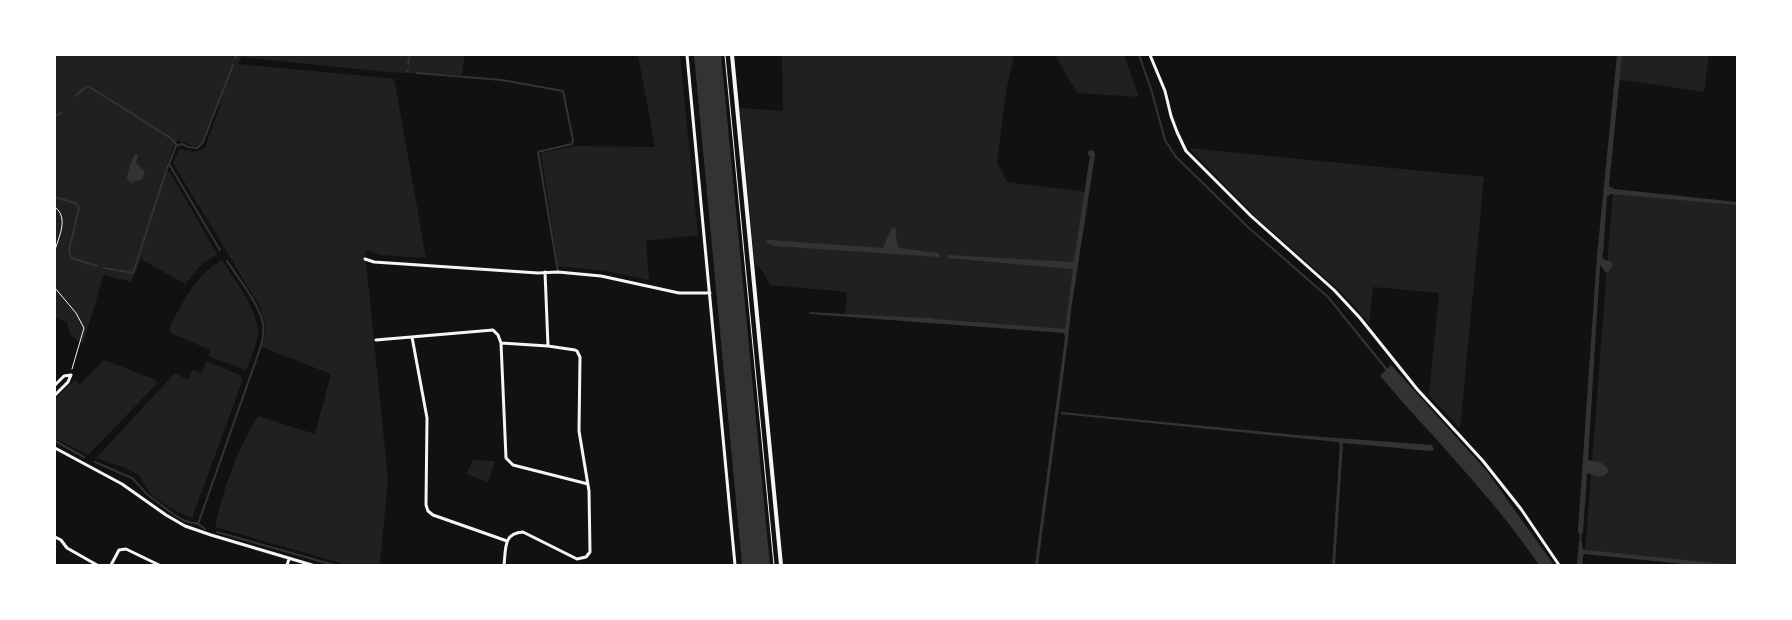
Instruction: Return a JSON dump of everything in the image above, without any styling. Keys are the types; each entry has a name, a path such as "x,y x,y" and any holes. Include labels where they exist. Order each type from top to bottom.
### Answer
{"street":[{"path":"687,55 735,565"},
{"path":"732,55 781,565"},
{"path":"1150,55 1166,91 1171,116 1186,151 1251,216 1334,290 1360,318 1417,389 1483,461 1521,508 1559,565"},
{"path":"364,259 374,262 601,276 679,293 710,293"},
{"path":"545,272 548,346"},
{"path":"376,340 493,330 498,335 501,343 506,458 513,465 588,484"},
{"path":"412,337 427,418 426,505 428,511 433,515 507,541"},
{"path":"501,343 548,346 578,351 580,357 579,431 588,484 590,552 586,557 577,559 523,532 511,535 507,541 504,565"},
{"path":"55,385 64,376 71,375"},
{"path":"55,395 68,382 71,375"},
{"path":"55,448 122,484 185,526 312,565"},
{"path":"55,537 61,540 67,548 97,565"},
{"path":"111,565 119,550 126,549 159,565"},
{"path":"287,565 289,558"}],"path":[{"path":"725,55 774,565"},
{"path":"55,207 61,215 63,223 55,250"},
{"path":"55,288 76,313 84,328 71,375"}],"shaded area":[{"path":"55,55 465,55 462,75 386,72 242,57 238,64 388,78 393,79 395,83 426,258 379,255 368,250 365,252 388,479 380,565 347,565 215,527 222,498 232,470 258,416 315,434 331,374 262,347 265,327 260,307 173,163 179,149 195,152 205,148 225,91 202,142 195,146 176,141 165,169 170,172 217,254 201,265 185,284 141,259 131,282 104,275 83,343 76,340 72,335 67,322 55,318"},
{"path":"638,55 680,55 698,235 646,241 649,280 606,271 558,266 541,153 575,146 655,147"},
{"path":"694,55 721,55 770,565 742,565"},
{"path":"782,55 1014,55 1006,92 997,162 1007,182 1088,192 1065,331 845,315 847,292 770,285 762,270 755,265 740,108 783,111"},
{"path":"1055,55 1124,55 1139,97 1077,93"},
{"path":"1617,55 1622,55 1609,186 1614,189 1737,202 1737,205 1611,194 1606,197 1602,256 1603,259 1611,262 1613,266 1606,273 1600,265 1588,460 1602,463 1608,469 1608,472 1600,477 1588,473 1587,475 1583,532 1580,534 1578,529 1597,256"},
{"path":"1618,55 1709,55 1704,92 1616,79"},
{"path":"1189,148 1484,177 1460,429 1429,395 1439,293 1373,287 1369,324 1349,300 1258,219"},
{"path":"1090,150 1094,151 1095,155 1071,310 1038,565 1035,565 1065,338 1064,333 810,314 809,312 929,317 934,319 1065,329 1073,270 948,258 947,255 1074,261 1090,156 1087,154"},
{"path":"135,154 138,155 136,163 145,172 142,179 131,183 127,178"},
{"path":"1613,190 1737,205 1737,565 1703,565 1585,553"},
{"path":"892,227 896,228 899,248 938,253 940,257 774,246 767,243 766,240 883,248"},
{"path":"222,260 245,295 257,324 256,342 246,370 208,356 210,350 173,334 169,330 185,298 197,281 204,273"},
{"path":"104,360 156,380 157,384 88,455 55,438 55,399 75,380 80,384"},
{"path":"206,361 240,375 243,379 192,518 154,497 143,484 140,476 126,468 96,458 175,373 188,380 193,370 202,373"},
{"path":"1391,365 1486,470 1554,565 1539,565 1482,492 1380,376"},
{"path":"1061,412 1297,435 1432,445 1434,450 1343,443 1335,565 1332,565 1340,444 1338,442 1061,414"},
{"path":"473,460 495,461 488,482 466,474"},
{"path":"1579,542 1582,542 1582,548 1585,550 1735,565 1694,565 1584,554 1582,565 1577,565"}],"waterway":[{"path":"408,64 410,55"},
{"path":"1139,55 1151,89 1165,140 1176,157 1249,228 1328,297 1387,370"},
{"path":"220,250 169,164 176,146 182,144 197,148 203,142 233,65"},
{"path":"417,73 502,80 563,91 573,140 572,144 538,152 558,272"},
{"path":"76,96 88,86 172,139 177,145"},
{"path":"55,116 62,113"},
{"path":"104,268 133,273 168,165"},
{"path":"1602,254 1606,196"},
{"path":"55,197 75,203 79,208 69,250 71,258 97,266"},
{"path":"205,529 198,524 261,346 263,332 262,319 256,304 227,261"},
{"path":"55,441 84,457"},
{"path":"95,462 132,478 147,494 173,514 185,521 198,524"},
{"path":"217,532 334,565"},
{"path":"1580,543 1581,532"}]}
